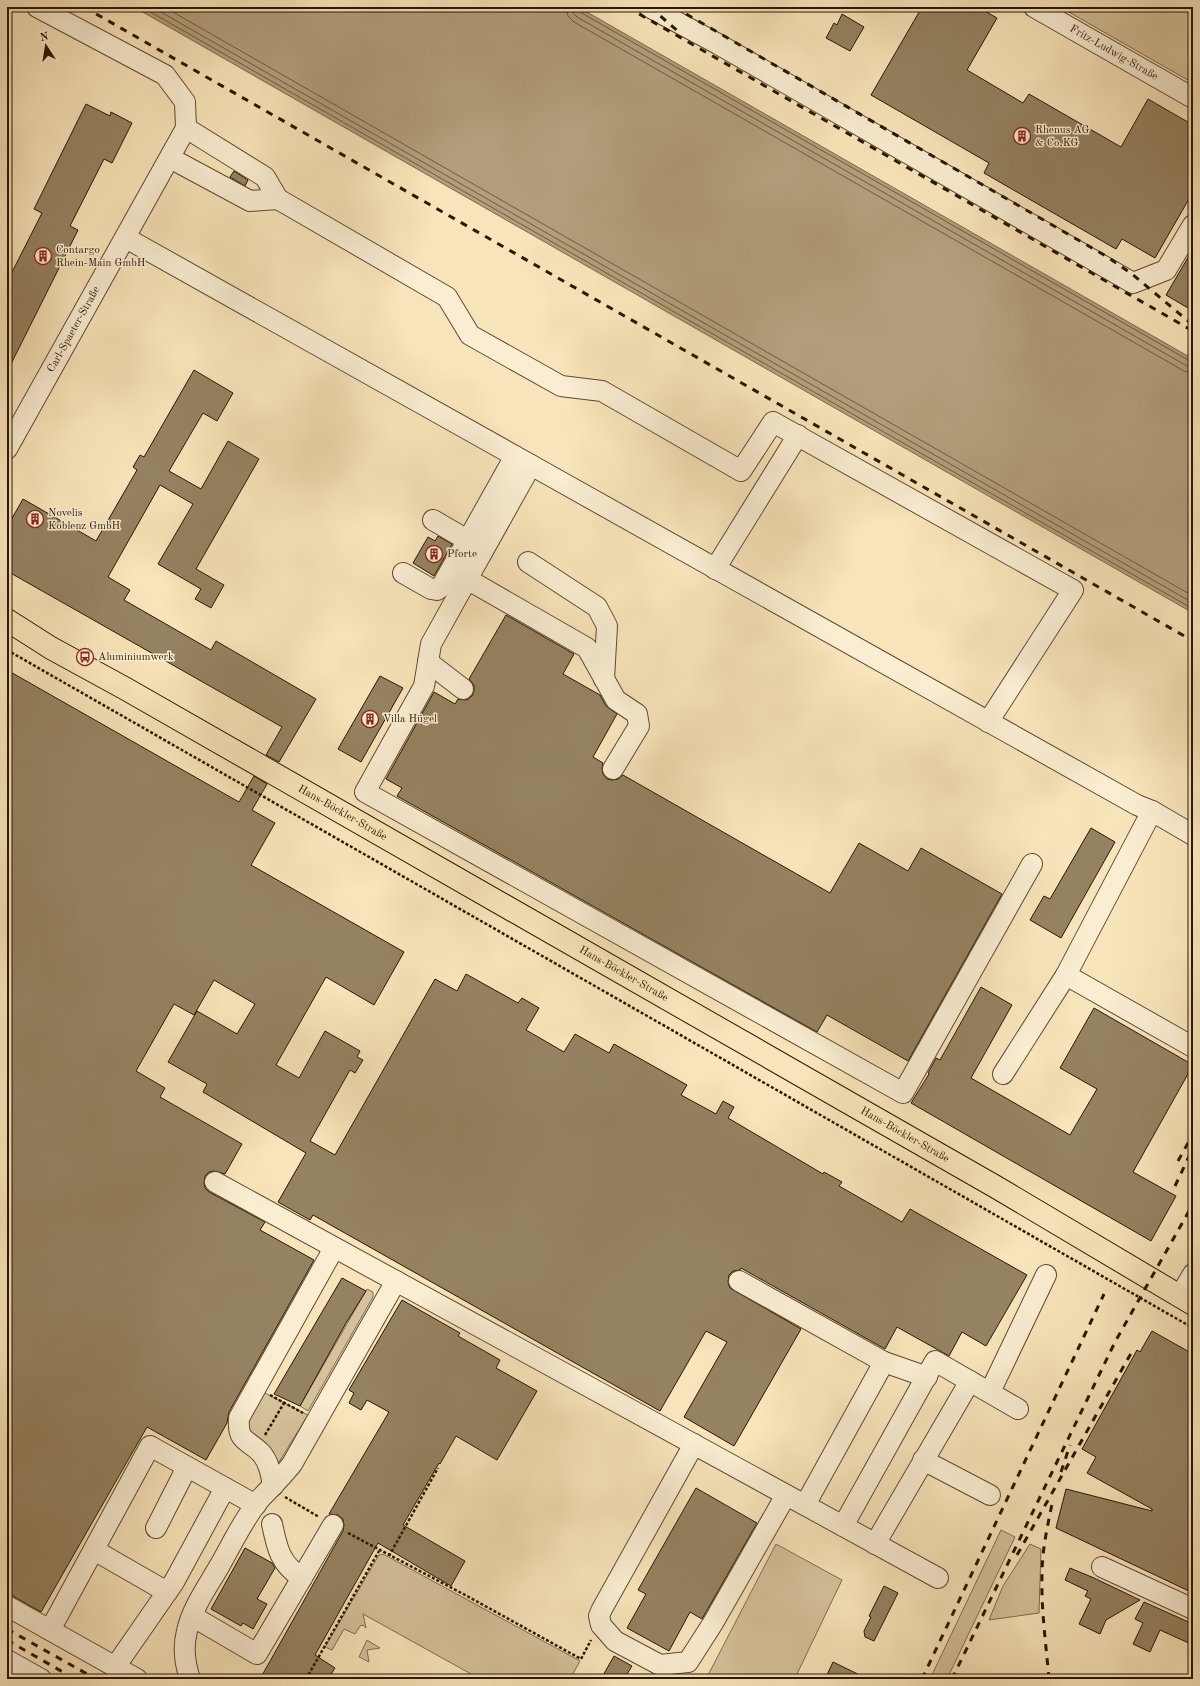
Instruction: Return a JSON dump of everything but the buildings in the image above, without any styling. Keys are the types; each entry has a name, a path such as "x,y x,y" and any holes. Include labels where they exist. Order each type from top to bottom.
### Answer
{"main road":[{"name":"Hans-Böckler-Straße","path":"7,620 51,648 133,693 982,1179 1186,1300"},
{"name":"Hans-Böckler-Straße","path":"7,631 51,648"}],"street":[{"path":"37,7 165,75 185,102 186,128 265,177 278,199 447,298 470,335 561,386 602,391 742,471 773,422 1073,590 988,722"},
{"path":"649,7 724,48 1133,283 1166,270 1193,225"},
{"name":"Fritz-Ludwig-Straße","path":"1034,7 1193,98"},
{"name":"Carl-Spaeter-Straße","path":"7,449 13,426 126,238 186,128"},
{"path":"170,158 250,201 278,199"},
{"path":"126,238 988,722 1137,805 1152,811 1193,835"},
{"path":"715,569 798,435"},
{"path":"403,573 432,589 437,590 441,587 469,538 523,461"},
{"path":"523,461 467,579 431,644 424,686 365,792 903,1093 1032,864"},
{"path":"433,520 462,537 469,538"},
{"path":"528,562 597,607 607,626 604,679"},
{"path":"467,579 586,648 616,700 636,714 639,726 613,769"},
{"path":"428,662 464,689"},
{"path":"1003,1074 1066,975 1152,811"},
{"path":"1066,975 1193,1047"},
{"path":"216,1182 938,1578"},
{"path":"273,1486 268,1464 261,1453 243,1439 238,1424 239,1418 334,1248"},
{"path":"1186,1300 1193,1274"},
{"path":"990,1392 1046,1275"},
{"path":"190,1679 186,1660 185,1643 187,1630 192,1616 248,1516 292,1464 396,1281"},
{"path":"739,1281 884,1362 927,1377"},
{"path":"843,1526 935,1361 1018,1409"},
{"path":"804,1505 884,1362"},
{"path":"875,1544 970,1381"},
{"path":"694,1444 599,1616 602,1625 615,1641 656,1672 688,1662 713,1623 786,1495"},
{"path":"50,1630 150,1446 256,1505"},
{"path":"923,1460 990,1495"},
{"path":"156,1528 187,1467"},
{"path":"115,1666 174,1582 226,1488"},
{"path":"272,1524 276,1546 283,1560 290,1571 302,1578"},
{"path":"192,1616 256,1654 333,1525"},
{"path":"94,1550 167,1592"},
{"path":"1102,1567 1193,1609"},
{"path":"7,1606 137,1679"},
{"path":"7,1660 41,1679"}],"path":[{"path":"7,650 1193,1328"},
{"path":"256,1388 317,1420"},
{"path":"257,1450 284,1403"},
{"path":"389,1556 438,1468"},
{"path":"306,1679 379,1551 467,1596 581,1659 590,1640 607,1631"}],"shaded area":[{"path":"1060,7 1193,7 1193,83"},
{"path":"367,1289 373,1292 373,1297 308,1411 300,1406"},
{"path":"259,1390 308,1415 276,1467 244,1431"},
{"path":"1001,1530 1015,1537 947,1679 930,1679"},
{"path":"776,1544 842,1580 797,1674 808,1679 706,1679"},
{"path":"1030,1544 1041,1549 1039,1613 989,1620 1003,1586"},
{"path":"383,1554 580,1661 570,1679 480,1679 363,1614 366,1628 363,1625 360,1626 355,1634 344,1629 332,1650 325,1647 379,1555"},
{"path":"367,1640 380,1648 367,1650 369,1662 359,1657"}],"water":[{"path":"134,7 578,7 1193,359 1193,613"}],"railway":[{"path":"84,7 1193,641"},
{"path":"627,7 1193,331"},
{"path":"650,7 680,33"},
{"path":"674,7 1106,256 1132,274 1193,325"},
{"path":"1178,1161 1193,1134"},
{"path":"1175,1186 1193,1148"},
{"path":"952,1679 1115,1342 1193,1204"},
{"path":"922,1679 1104,1294"},
{"path":"1017,1555 1134,1348"},
{"path":"1061,1472 1070,1445"},
{"path":"1049,1679 1043,1614 1042,1565 1047,1527 1053,1499"},
{"path":"7,1629 96,1679"},
{"path":"7,1640 75,1679"}],"place":[{"name":"Rhenus AG & Co.KG","path":"1022,136"},
{"name":"Contargo Rhein-Main GmbH","path":"43,256"},
{"name":"Novelis Koblenz GmbH","path":"35,519"},
{"name":"Pforte","path":"434,554"},
{"name":"Aluminiumwerk","path":"85,657"},
{"name":"Villa Hügel","path":"370,719"}]}
